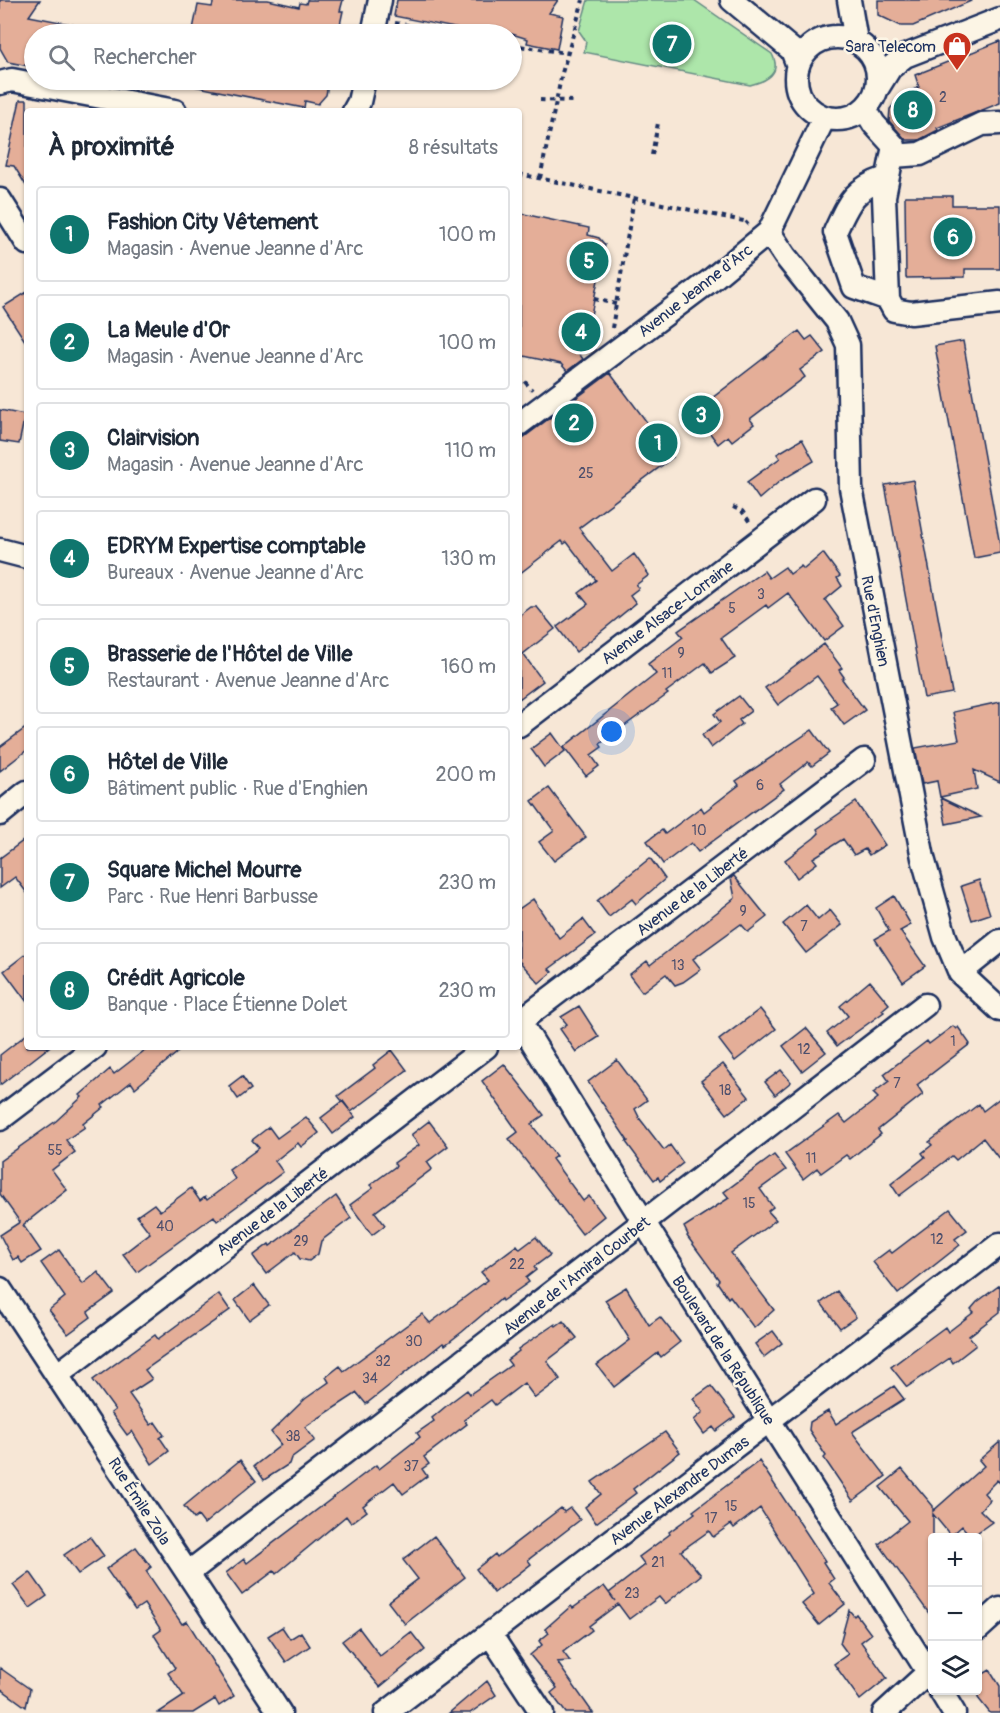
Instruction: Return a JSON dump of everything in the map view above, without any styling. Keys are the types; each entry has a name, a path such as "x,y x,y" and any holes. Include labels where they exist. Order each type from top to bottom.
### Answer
{"street":[{"path":"738,4 803,39 821,40"},
{"path":"738,4 772,36 792,50 797,63"},
{"path":"821,40 849,4"},
{"path":"849,4 860,44 877,66 877,89"},
{"path":"905,56 885,56 860,44 835,36 821,40 804,51 797,63 795,76 801,99 807,107 824,118 846,118 865,109 890,68 905,56 1000,19"},
{"path":"0,83 12,80 24,82"},
{"path":"65,90 159,108"},
{"path":"357,106 361,90"},
{"path":"865,109 874,124 894,146 884,196 888,299 894,310 911,313 1000,303"},
{"name":"Avenue Jeanne d'Arc","path":"522,422 711,280 769,232 824,118"},
{"path":"893,156 920,154 982,124 1000,123"},
{"path":"837,321 854,287 835,232 848,205 864,185 886,178"},
{"path":"0,200 24,238"},
{"name":"Rue d'Enghien","path":"769,232 837,321 848,345 851,488 923,858 945,937 960,973 1000,1010"},
{"path":"854,287 888,299"},
{"name":"Avenue Alsace-Lorraine","path":"522,723 814,499"},
{"path":"0,550 24,556"},
{"name":"Avenue de la Liberté","path":"522,1019 864,760"},
{"path":"0,814 24,794"},
{"path":"960,973 1000,941"},
{"name":"Avenue de l'Amiral Courbet","path":"188,1573 925,1005"},
{"name":"Boulevard de la République","path":"522,1026 644,1223 928,1668"},
{"path":"0,1119 91,1050"},
{"name":"Avenue de la Liberté","path":"57,1375 482,1050"},
{"name":"Avenue Alexandre Dumas","path":"386,1713 1000,1244"},
{"name":"Rue Émile Zola","path":"0,1289 280,1713"},
{"path":"982,1626 1000,1610"},
{"path":"490,1634 542,1713"},
{"path":"884,1713 928,1681"},
{"name":"Boulevard de la République","path":"944,1695 954,1713"}],"path":[{"path":"540,178 567,53 583,0"},
{"path":"376,18 406,24"},
{"path":"522,46 567,53"},
{"path":"540,100 572,101"},
{"path":"652,155 658,123"},
{"path":"522,175 748,222 742,229"},
{"path":"611,334 634,198"},
{"path":"594,299 616,304"},
{"path":"522,378 533,390 542,394"}],"green space":[{"path":"588,0 694,0 772,54 775,61 774,71 762,81 750,85 584,52 586,41 579,31"}],"building":[{"path":"0,0 40,0 29,16 70,24 24,24 24,65 8,62 0,48"},
{"path":"214,0 268,0 299,7 300,3 306,4 307,0 343,0 340,24 194,24 198,5 212,7"},
{"path":"397,0 558,0 549,13 563,16 557,49 527,43 528,39 522,37 522,24 435,24 394,16"},
{"path":"878,0 971,1 913,26 901,26 878,15"},
{"path":"1000,41 1000,103 937,128 938,130 919,140 906,140 889,121 890,109 903,94 919,87 915,75"},
{"path":"213,90 327,90 326,95 318,104 305,101 304,108"},
{"path":"20,100 27,100 27,108 24,108 24,182 14,166 6,165"},
{"path":"905,196 952,196 952,205 1000,205 1000,269 965,269 965,277 906,278"},
{"path":"522,214 589,228 588,235 599,238 605,245 585,345 577,351 583,359 567,371 561,364 522,356"},
{"path":"24,294 24,339 3,307"},
{"path":"799,331 806,340 812,336 825,352 800,370 805,377 750,419 754,424 732,441 728,436 718,444 694,412"},
{"path":"963,341 1000,545 1000,553 974,558 935,346"},
{"path":"610,373 673,457 579,528 612,571 634,554 649,575 636,585 639,588 630,595 636,603 576,652 557,627 588,604 579,593 596,580 567,542 564,544 562,541 522,572 522,439"},
{"path":"0,410 24,415 19,444 0,441"},
{"path":"802,439 814,461 780,481 759,499 747,482 780,458 777,454"},
{"path":"913,480 952,693 924,698 885,485"},
{"path":"823,553 840,576 837,578 842,586 825,600 844,626 824,641 788,593 768,608 766,605 721,638 735,658 712,673 705,663 666,692 668,694 600,744 602,747 591,755 599,766 586,776 564,747 656,674 648,664 683,637 678,631 764,571 769,578 785,567 790,574 801,566 804,569"},
{"path":"531,607 537,607 555,629 523,654 543,681 522,697 522,614"},
{"path":"824,644 842,668 839,670 844,677 842,679 865,710 844,725 831,707 837,703 817,676 778,705 765,688"},
{"path":"739,696 751,711 739,720 742,724 711,748 702,735 720,722 714,714"},
{"path":"1000,702 1000,782 974,770 977,789 940,797 937,781 922,784 915,748 959,740 953,712"},
{"path":"24,729 24,752 0,771 0,747"},
{"path":"812,730 829,753 812,766 808,762 780,784 784,789 698,852 691,843 663,864 647,841 662,830 665,834 701,807 704,812 739,785 736,781"},
{"path":"552,733 565,751 544,767 531,749"},
{"path":"549,788 586,837 554,861 539,842 554,831 532,801"},
{"path":"941,798 981,817 946,824"},
{"path":"856,802 885,845 869,855 865,849 854,855 843,839 813,858 817,863 797,878 785,860 814,838 819,833 817,829"},
{"path":"24,840 24,889 15,877 0,888 0,858"},
{"path":"650,858 665,879 636,904 632,899 609,917 597,901"},
{"path":"734,876 767,917 748,932 741,924 693,959 701,969 683,982 675,985 666,974 642,992 629,975 647,961 650,965 735,898 731,878"},
{"path":"979,880 990,914 972,920 961,886"},
{"path":"894,896 911,925 900,931 925,966 903,982 875,939 889,931 876,908"},
{"path":"533,899 559,938 583,919 595,935 549,969 552,972 539,983 522,964 522,907"},
{"path":"806,905 818,920 830,910 842,925 806,953 783,924"},
{"path":"24,955 24,998 4,971"},
{"path":"870,981 889,1004 882,1010 884,1012 837,1046 827,1033 848,1016 840,1006"},
{"path":"579,1006 599,1037 576,1052 560,1029 567,1024 561,1017"},
{"path":"760,1009 776,1029 735,1061 719,1040"},
{"path":"953,1026 956,1029 958,1027 970,1044 917,1085 923,1094 878,1130 881,1134 850,1159 846,1155 821,1173 817,1168 803,1179 785,1154 839,1115 846,1123 878,1098 873,1093 889,1081 884,1074 927,1041 929,1044"},
{"path":"806,1028 826,1052 802,1071 783,1046"},
{"path":"24,1036 24,1050 45,1050 0,1085 0,1055"},
{"path":"145,1050 180,1050 135,1088 131,1082 102,1105 104,1107 83,1124 85,1127 66,1140 75,1152 52,1170 67,1190 23,1225 41,1251 22,1263 18,1257 13,1260 0,1235 20,1222 0,1194 0,1161 56,1121 82,1097 80,1095 110,1069 114,1074"},
{"path":"392,1050 407,1070 351,1112 338,1096 375,1068 373,1065"},
{"path":"617,1060 647,1100 635,1109 640,1119 664,1150 670,1145 683,1163 660,1181 658,1177 654,1180 626,1142 628,1141 588,1082"},
{"path":"504,1064 544,1115 531,1124 556,1156 552,1159 583,1201 589,1196 604,1216 582,1234 509,1139 518,1132 482,1081"},
{"path":"723,1064 749,1097 727,1114 701,1081"},
{"path":"781,1070 791,1082 775,1095 765,1082"},
{"path":"242,1076 251,1089 238,1099 229,1086"},
{"path":"1000,1098 1000,1160 983,1138 956,1160 952,1156 899,1196 891,1184 925,1157 922,1153 932,1145 929,1142 979,1104 983,1111"},
{"path":"343,1101 355,1117 333,1134 321,1118"},
{"path":"306,1117 319,1133 301,1147 298,1143 275,1161 283,1172 217,1221 214,1216 137,1272 123,1254 150,1233 137,1216 154,1204 160,1211 191,1188 200,1201 205,1197 207,1200 235,1179 229,1170 259,1148 252,1140 269,1127 277,1138"},
{"path":"429,1121 448,1146 427,1162 432,1169 375,1212 385,1225 372,1235 350,1205 373,1188 370,1185 396,1166 394,1163 419,1145 411,1135"},
{"path":"774,1155 786,1170 760,1189 773,1207 768,1211 776,1220 731,1253 774,1310 754,1328 730,1296 728,1298 717,1282 719,1280 687,1236 684,1227 729,1198 724,1192"},
{"path":"336,1196 351,1218 321,1241 318,1254 309,1261 300,1259 295,1252 266,1274 253,1256 269,1244 270,1246"},
{"path":"950,1209 967,1230 955,1239 960,1245 898,1294 873,1262 889,1250 892,1253"},
{"path":"536,1237 550,1255 534,1267 536,1270 526,1278 529,1282 502,1301 501,1299 462,1332 445,1345 443,1343 366,1404 357,1393 305,1427 315,1440 291,1458 289,1464 264,1480 254,1466 281,1445 271,1432 305,1399 329,1382 326,1377 340,1366 344,1371 422,1314 430,1323 488,1280 481,1272 517,1245 520,1249"},
{"path":"59,1250 83,1284 98,1272 114,1293 88,1312 91,1317 68,1334 49,1310 65,1297 41,1263"},
{"path":"254,1285 269,1305 249,1320 235,1300"},
{"path":"1000,1285 1000,1312 969,1336 976,1345 953,1363 950,1358 907,1387 891,1367 945,1327 948,1332 974,1312 971,1309 977,1302"},
{"path":"626,1287 649,1325 660,1317 680,1342 661,1357 658,1353 614,1387 597,1365 630,1340 605,1300"},
{"path":"837,1291 856,1317 840,1328 821,1303"},
{"path":"219,1294 230,1310 145,1370 152,1379 129,1394 151,1425 155,1422 164,1435 160,1438 169,1451 152,1464 132,1431 127,1435 111,1413 115,1410 93,1380 155,1335 158,1339"},
{"path":"563,1321 577,1338 547,1361 560,1379 535,1398 524,1383 495,1405 491,1400 464,1420 467,1424 424,1457 429,1464 422,1469 427,1476 403,1494 394,1482 363,1506 367,1511 351,1523 346,1516 276,1574 274,1571 242,1595 226,1573 244,1559 247,1563 376,1465 379,1469 420,1437 417,1433 434,1421 432,1418 451,1402 467,1390 470,1394 511,1365 507,1360 519,1351 518,1349"},
{"path":"773,1331 782,1343 764,1357 755,1344"},
{"path":"711,1386 735,1417 716,1431 713,1427 704,1434 694,1420 703,1412 693,1399"},
{"path":"894,1386 904,1399 852,1432 886,1476 853,1501 824,1458 826,1456 809,1430 810,1422 828,1411 836,1424"},
{"path":"665,1432 680,1452 633,1489 636,1493 596,1523 585,1507 601,1494 592,1482"},
{"path":"1000,1442 1000,1483 997,1480 984,1493 990,1500 980,1510 992,1522 977,1533 968,1533 962,1526 954,1533 949,1533 933,1514 933,1533 928,1533 928,1612 879,1544 908,1521 880,1487 902,1469 933,1506 933,1511 984,1466 979,1460"},
{"path":"240,1460 256,1481 204,1524 198,1516 194,1519 184,1506"},
{"path":"759,1461 825,1561 823,1562 834,1579 829,1583 845,1604 819,1625 802,1604 814,1594 760,1508 734,1528 731,1524 713,1537 709,1531 681,1551 701,1575 665,1604 659,1597 629,1619 618,1604 589,1626 592,1630 563,1652 570,1661 557,1662 593,1713 566,1713 551,1693 557,1688 530,1655 542,1645 539,1641 549,1633 545,1629 571,1606 573,1608 604,1586 609,1593 645,1565 639,1557 695,1513 693,1511"},
{"path":"561,1508 564,1512 570,1508 580,1520 528,1560 531,1564 494,1593 476,1569 495,1554 497,1557"},
{"path":"434,1536 465,1577 405,1624 388,1602 418,1579 403,1560"},
{"path":"90,1537 104,1556 78,1574 64,1555"},
{"path":"136,1547 151,1567 146,1571 182,1624 187,1621 234,1696 219,1706 215,1699 193,1713 158,1713 184,1696 168,1673 175,1668 154,1635 161,1630 144,1604 135,1610 106,1569"},
{"path":"30,1572 47,1596 30,1608 13,1585"},
{"path":"849,1610 854,1616 856,1614 871,1634 861,1642 887,1678 860,1700 834,1664 848,1654 840,1643"},
{"path":"282,1627 290,1639 301,1632 310,1646 286,1662 268,1636"},
{"path":"359,1628 380,1656 411,1632 425,1650 380,1687 342,1641"},
{"path":"0,1668 30,1689 26,1707 0,1688"},
{"path":"990,1670 1000,1686 1000,1713 990,1713 978,1698 978,1695 982,1695 982,1675"},
{"path":"487,1681 496,1695 470,1713 449,1713"}],"place":[{"name":"Square Michel Mourre","path":"672,44"},
{"name":"Sara Telecom","path":"957,72"},
{"name":"Crédit Agricole","path":"913,110"},
{"name":"Hôtel de Ville","path":"953,237"},
{"name":"Brasserie de l'Hôtel de Ville","path":"589,261"},
{"name":"EDRYM Expertise comptable","path":"581,332"},
{"name":"Clairvision","path":"701,415"},
{"name":"La Meule d'Or","path":"574,423"},
{"name":"Fashion City Vêtement","path":"658,443"}]}
